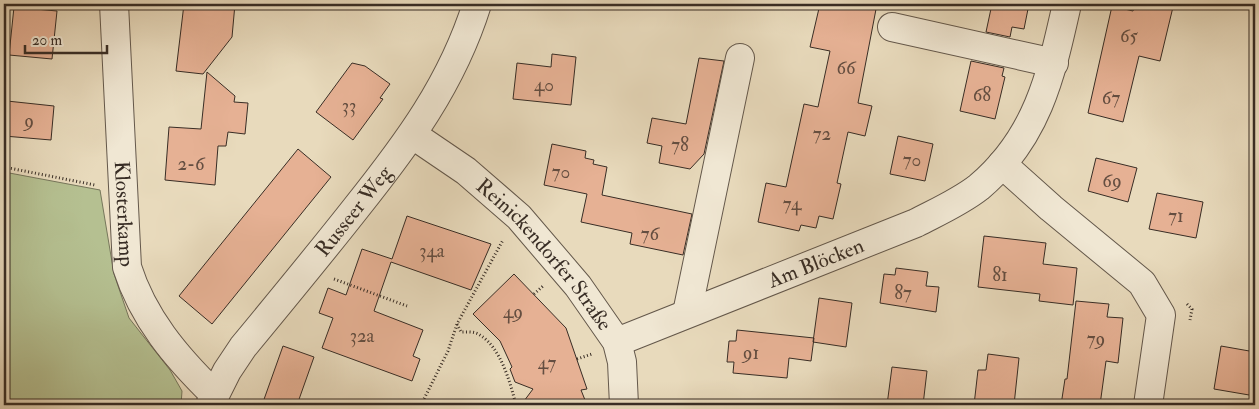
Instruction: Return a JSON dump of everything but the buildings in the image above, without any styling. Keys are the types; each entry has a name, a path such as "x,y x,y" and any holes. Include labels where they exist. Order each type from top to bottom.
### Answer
{"street":[{"name":"Klosterkamp","path":"114,4 127,267 133,286 159,333 212,400"},
{"name":"Russeer Weg","path":"212,400 243,348 308,269 412,134 438,96 477,4"},
{"name":"Am Blöcken","path":"617,342 916,223 950,206 978,187 1002,164 1026,132 1043,98 1054,63 1067,4"},
{"path":"892,27 1054,63"},
{"path":"687,314 740,58"},
{"name":"Reinickendorfer Straße","path":"412,134 466,171 519,217 578,286 617,342 622,362 624,405"},
{"path":"1002,164 1051,208 1142,283 1161,315 1148,405"}],"path":[{"path":"4,167 122,190"},
{"path":"421,405 448,351 457,324 502,241 519,217"},
{"path":"308,269 407,306"},
{"path":"457,324 460,332 480,335 492,347 500,360 516,405"}],"green space":[{"path":"4,172 100,190 114,274 129,318 170,370 182,391 181,405 4,405"}]}
